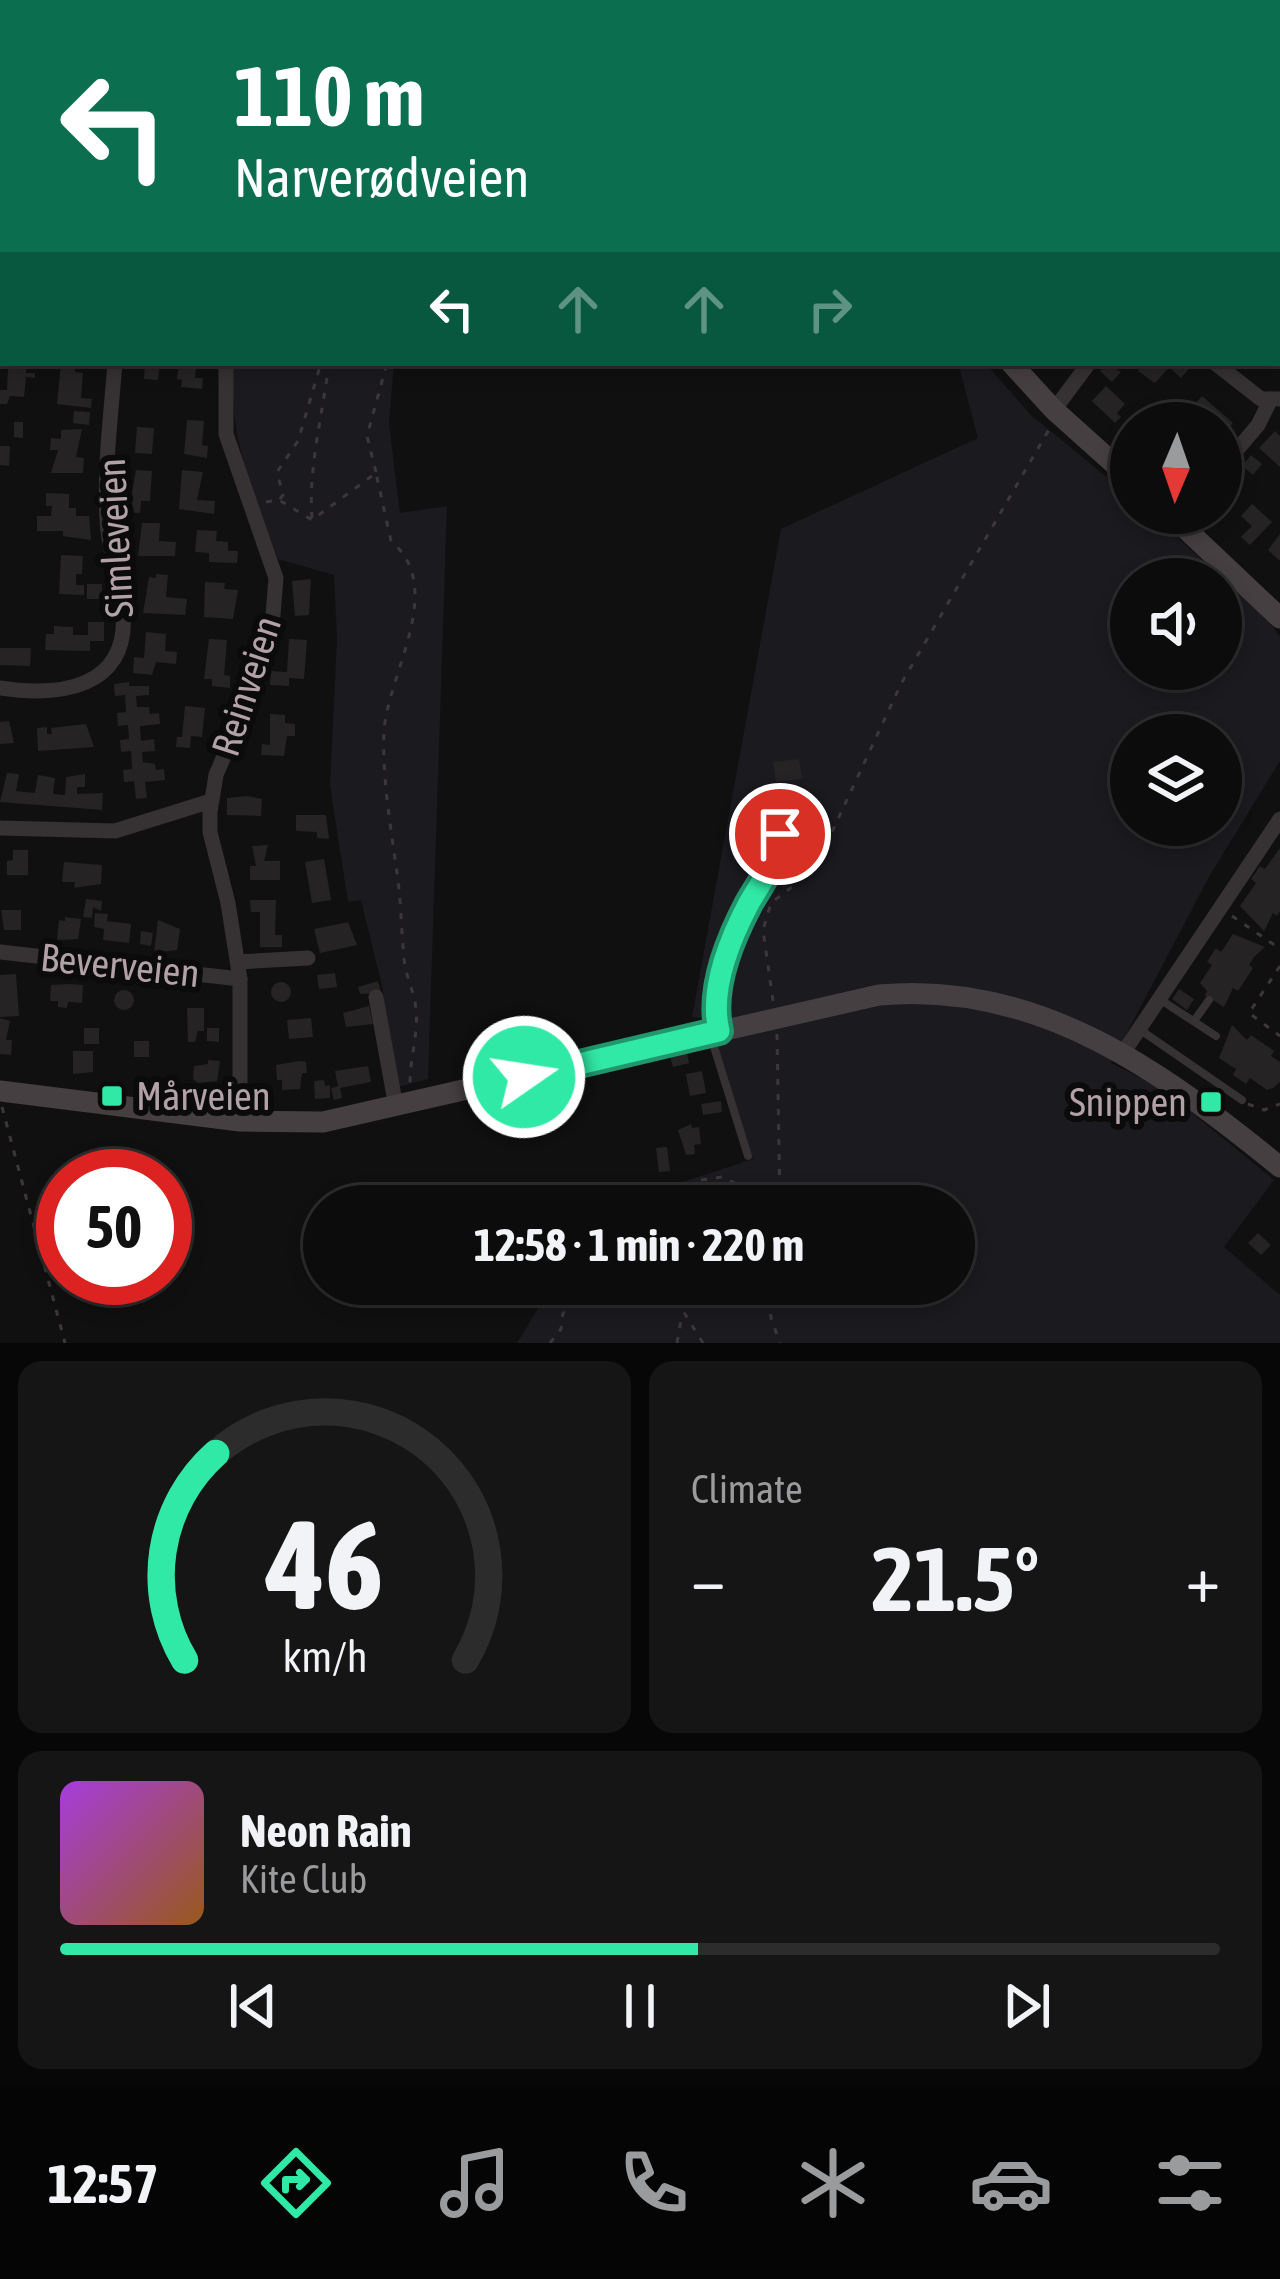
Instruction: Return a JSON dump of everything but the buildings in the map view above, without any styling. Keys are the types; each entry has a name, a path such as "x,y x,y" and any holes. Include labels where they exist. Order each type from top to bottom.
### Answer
{"main road":[{"path":"1012,366 1053,417 1110,462"},
{"path":"1191,534 1280,618"},
{"path":"0,1091 240,1121 305,1124 714,1032 775,1012 879,995 950,993 1031,1015 1124,1053 1187,1093 1280,1167"}],"street":[{"name":"Simleveien","path":"0,688 46,694 85,684 113,659 119,644 123,609 106,510 116,366"},
{"name":"Reinveien","path":"0,828 115,831 212,801 217,775 252,690 275,599 271,560 226,434 226,366"},
{"path":"1053,417 1087,366"},
{"path":"1218,366 1246,390 1275,399 1242,444"},
{"path":"212,801 210,832 239,970 240,1121"},
{"path":"1124,1053 1280,820"},
{"path":"714,1032 719,983 743,915 772,868 780,834"},
{"name":"Beverveien","path":"0,952 239,970"},
{"path":"239,970 308,958"},
{"path":"376,997 405,1105"}],"lane":[{"path":"1160,999 1216,1036"},
{"path":"1193,1022 1209,1000"},
{"path":"1138,1028 1242,1100"},
{"path":"714,1032 748,1156"}],"path":[{"path":"279,500 283,495 277,472 298,441 319,366"},
{"path":"312,520 310,493 328,366"},
{"path":"386,366 367,436 391,541 415,585 416,604 388,704 383,788 396,861 404,961 416,1004 416,1048 405,1105"},
{"path":"779,1185 775,1012 763,930 771,903 792,887 824,849 901,684 1053,417"},
{"path":"312,520 376,473"},
{"path":"250,505 279,500 312,520"},
{"path":"1221,908 1280,944"},
{"path":"1280,966 1249,1013 1280,1036"},
{"path":"0,1091 65,1343"},
{"path":"1242,1100 1264,1110 1280,1104"},
{"path":"691,1185 722,1177 739,1185"},
{"path":"550,1343 561,1329 563,1313 572,1305"},
{"path":"681,1305 703,1343"},
{"path":"770,1305 780,1343"},
{"path":"677,1343 683,1312"}],"shaded area":[{"path":"234,366 394,366 389,423 400,513 447,506 428,1079 395,1088 383,990 361,900 348,902 330,785 337,639 334,575 278,559 238,440"},
{"path":"959,366 988,366 1031,415 1110,480 1110,534 1173,534 1200,558 1110,558 1110,690 1242,690 1242,596 1280,637 1280,761 1242,823 1242,714 1110,714 1110,846 1228,846 1111,1063 1163,1089 1274,1180 1224,1247 1280,1295 1280,1343 517,1343 540,1305 975,1305 975,1185 673,1185 753,1159 706,1019 692,1017 781,529 978,438"}],"place":[{"name":"Mårveien","path":"112,1096"},
{"name":"Snippen","path":"1211,1102"}],"route":[{"path":"524,1077 719,1031 715,1014 719,983 743,915 772,868 780,834"}]}
